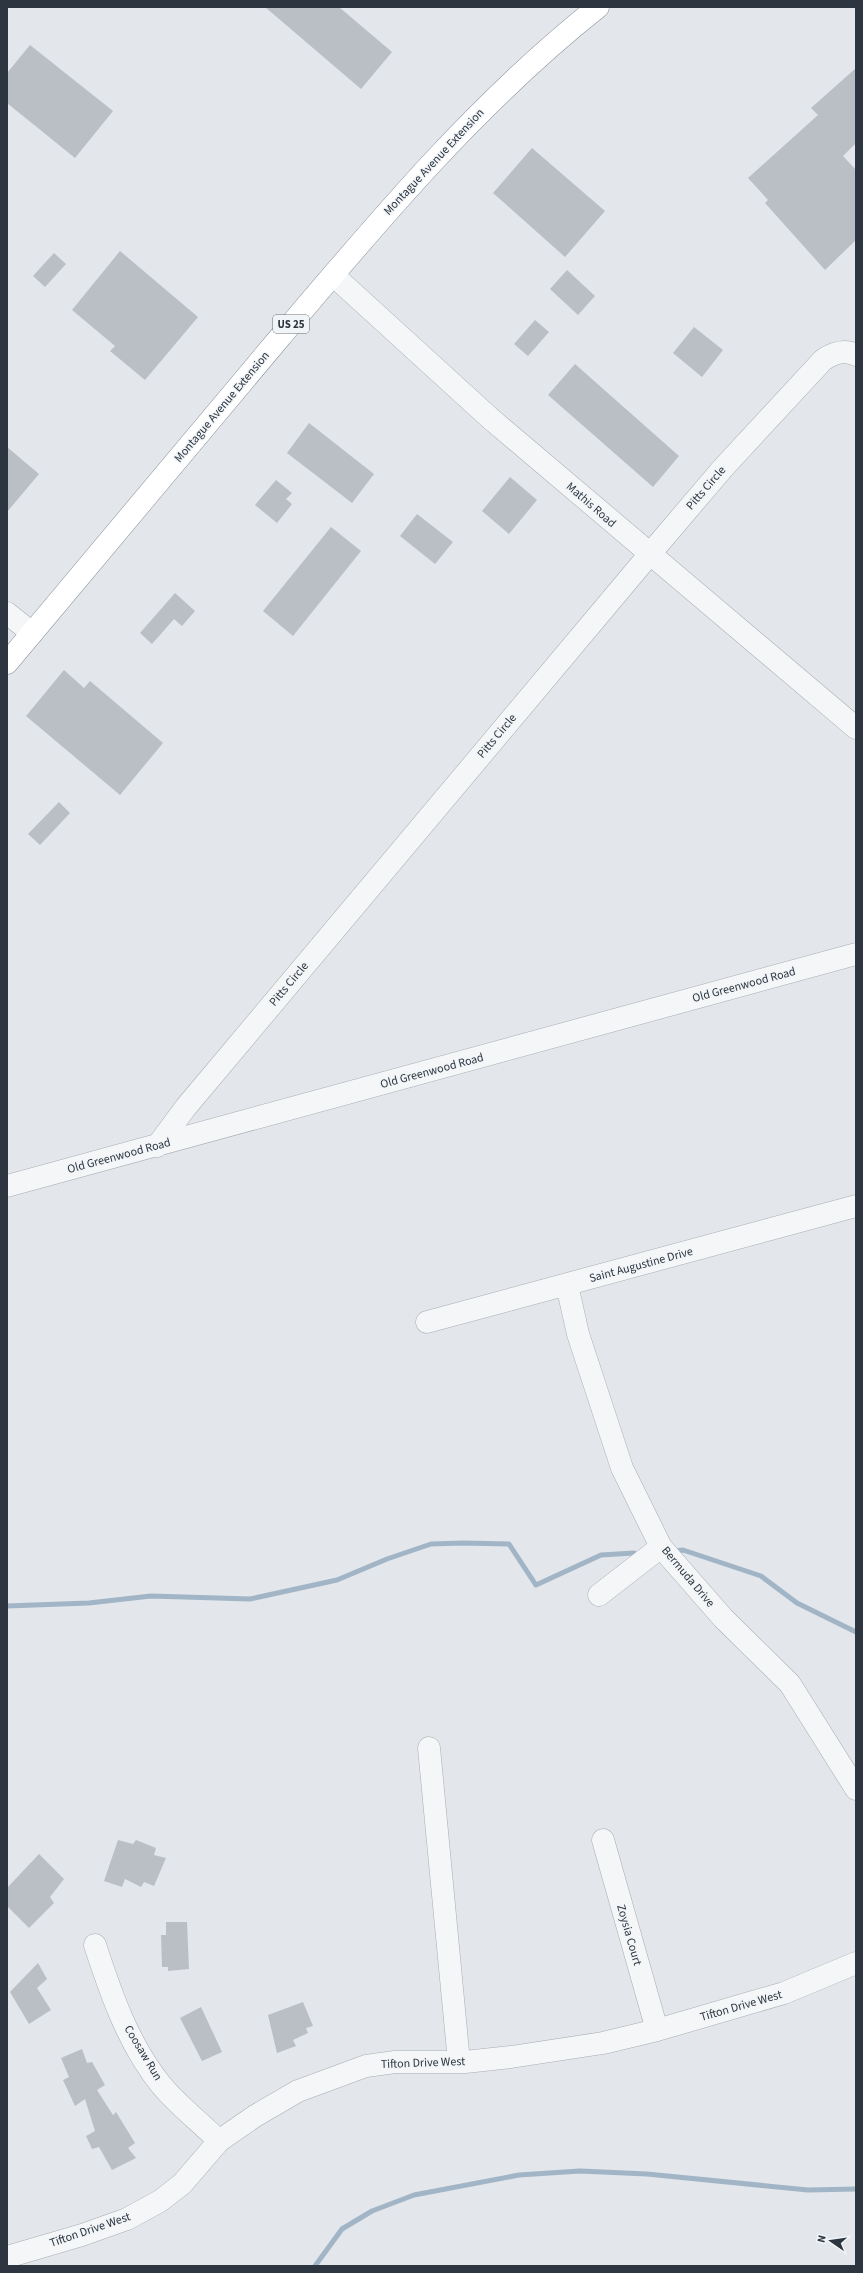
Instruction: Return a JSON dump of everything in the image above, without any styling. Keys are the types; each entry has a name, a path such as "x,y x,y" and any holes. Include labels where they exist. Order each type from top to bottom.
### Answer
{"highway":[{"name":"Montague Avenue Extension","path":"7,663 333,275 422,172 492,99 562,35 598,7"}],"street":[{"name":"Mathis Road","path":"333,275 491,419 856,728"},
{"name":"Pitts Circle","path":"157,1146 186,1108 649,554 723,468 823,360 830,355 840,352 856,355"},
{"path":"7,613 32,633"},
{"name":"Old Greenwood Road","path":"7,1186 856,954"},
{"name":"Saint Augustine Drive","path":"427,1322 856,1206"},
{"name":"Bermuda Drive","path":"567,1285 578,1334 622,1468 661,1547 723,1618 790,1684 856,1789"},
{"path":"599,1595 661,1547"},
{"path":"429,1748 460,2062"},
{"name":"Zoysia Court","path":"603,1840 657,2030"},
{"name":"Coosaw Run","path":"95,1945 106,1979 134,2042 162,2086 219,2141"},
{"name":"Tifton Drive West","path":"7,2256 82,2235 127,2220 160,2201 182,2184 219,2141 255,2116 298,2091 366,2066 395,2062 460,2062 561,2050 657,2030 784,1993 856,1963"}],"building":[{"path":"265,7 339,7 392,52 361,89"},
{"path":"30,45 113,111 75,158 7,103 7,73"},
{"path":"856,68 856,143 843,156 856,170 856,240 825,270 765,203 768,200 748,178 818,115 811,108"},
{"path":"532,148 605,211 565,257 493,193"},
{"path":"120,251 198,317 145,380 110,351 115,346 72,310"},
{"path":"54,253 66,264 45,287 33,276"},
{"path":"567,270 595,296 578,315 550,289"},
{"path":"535,320 549,332 528,356 514,344"},
{"path":"694,327 723,350 702,377 673,353"},
{"path":"575,364 679,456 653,487 548,395"},
{"path":"309,423 374,474 352,503 287,453"},
{"path":"7,447 39,474 7,512"},
{"path":"510,477 537,500 509,534 482,511"},
{"path":"276,480 292,493 286,499 292,504 277,523 255,505"},
{"path":"417,514 453,542 435,564 400,536"},
{"path":"331,527 361,551 293,636 263,611"},
{"path":"175,593 195,611 182,626 174,619 152,644 140,633"},
{"path":"64,670 84,688 90,681 163,743 120,795 26,716"},
{"path":"59,802 70,813 40,845 28,834"},
{"path":"118,1840 133,1844 136,1840 156,1848 154,1855 166,1858 154,1886 144,1882 141,1887 125,1879 122,1887 104,1881"},
{"path":"39,1854 64,1879 50,1897 54,1903 29,1928 7,1906 7,1888"},
{"path":"166,1922 187,1922 189,1969 168,1971 168,1967 162,1967 161,1935 166,1935"},
{"path":"38,1963 47,1979 37,1988 51,2010 29,2024 10,1992"},
{"path":"303,2002 313,2026 306,2028 308,2033 293,2040 296,2046 277,2053 268,2015"},
{"path":"201,2007 222,2052 202,2061 180,2018"},
{"path":"82,2049 87,2063 92,2062 105,2085 97,2090 113,2115 116,2112 135,2143 128,2148 136,2158 112,2170 99,2147 92,2149 86,2136 95,2131 85,2099 75,2106 63,2080 69,2077 61,2058"}],"waterway":[{"path":"7,1606 89,1603 151,1596 250,1599 337,1580 387,1559 431,1544 509,1544 536,1585 601,1555 634,1553"},
{"path":"674,1551 683,1550 761,1576 797,1603 856,1632"},
{"path":"315,2266 342,2229 372,2211 414,2195 519,2175 580,2171 647,2174 808,2190 856,2189"}]}
